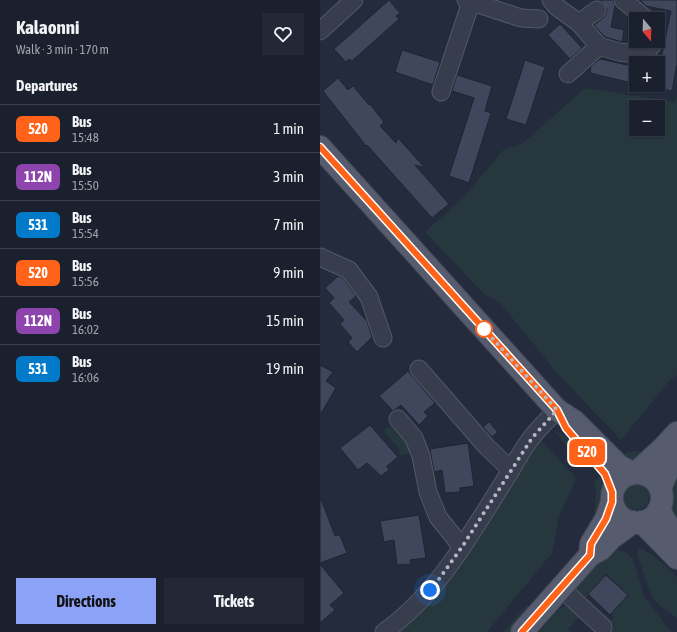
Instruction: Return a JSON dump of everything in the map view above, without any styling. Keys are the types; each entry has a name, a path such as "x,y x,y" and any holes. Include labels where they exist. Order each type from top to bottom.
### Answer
{"main road":[{"path":"320,147 557,410 574,421 619,466 634,473 651,477 656,482 665,521 677,536"},
{"path":"557,410 566,428 605,474 614,508 622,518 638,522 677,558"},
{"path":"590,555 591,544 606,519 617,482 626,475 634,473 664,447 677,433"},
{"path":"522,632 590,555 601,549 611,538 638,522 652,518 660,499 671,463 677,453"}],"street":[{"path":"320,31 354,0"},
{"path":"551,0 557,7 579,23 599,46 619,52 638,54 648,52 651,48"},
{"path":"623,0 638,12"},
{"path":"441,92 468,1 510,7 521,18 539,19"},
{"path":"579,23 597,10"},
{"path":"568,74 599,46"},
{"path":"320,256 349,270 368,297 383,338"},
{"path":"419,370 487,447 512,470"},
{"path":"384,632 398,622 421,601 439,579 462,547 532,438 557,410"},
{"path":"398,419 414,438 419,450 428,492 438,517 462,547"},
{"path":"560,588 604,627"}],"shaded area":[{"path":"585,88 662,100 629,100 629,136 665,136 665,100 675,102 677,95 677,375 670,380 621,440 558,374 500,303 484,294 425,232 463,198 503,150 522,144"},
{"path":"390,425 406,442 411,453 401,456 397,446 383,431"},
{"path":"554,431 563,434 591,464 586,468"},
{"path":"539,438 576,478 559,517 552,553 487,632 397,632 404,627 434,596"},
{"path":"639,451 644,454 635,462 628,461 624,455 626,452"},
{"path":"601,476 604,492 603,502 598,518 594,516 596,493 594,481"},
{"path":"677,476 677,516 672,521 668,498"},
{"path":"636,484 645,488 649,497 645,506 636,510 627,506 623,497 627,488"},
{"path":"609,547 627,553 633,559 644,596 671,632 599,632 614,617 611,614 628,595 607,575 588,594 589,596 584,599 581,598 577,588"},
{"path":"638,548 654,556 677,577 677,618 658,604 650,593 637,553"},
{"path":"527,605 530,608 510,632 503,632"},
{"path":"564,606 571,606 581,615 568,629 571,632 539,632 559,609"}],"building":[{"path":"389,0 400,13 396,16 399,19 352,61 349,59 346,62 334,49"},
{"path":"601,0 613,0 615,6 611,27 624,30 622,42 605,37 594,25 606,14 607,9"},
{"path":"640,0 677,0 677,64 672,91 665,90 665,56 662,56 663,48 665,48 665,40 671,11 646,6"},
{"path":"560,24 582,48 570,59 548,35"},
{"path":"402,50 440,62 433,85 395,72"},
{"path":"600,59 629,65 629,82 590,73 591,66"},
{"path":"525,60 545,67 526,125 506,119"},
{"path":"457,75 492,86 485,111 491,113 469,183 449,176 474,98 452,91"},
{"path":"338,78 348,90 353,86 384,122 380,126 396,143 398,138 425,168 415,165 449,204 432,218 367,145 366,146 323,91"},
{"path":"338,276 343,278 356,296 349,302 367,321 372,337 357,352 348,342 352,338 340,324 344,320 329,303 334,298 325,288"},
{"path":"320,365 333,372 326,381 336,388 320,415"},
{"path":"408,371 435,403 424,412 428,416 419,425 401,405 393,411 379,396"},
{"path":"489,422 498,432 492,437 483,427"},
{"path":"370,425 398,457 387,466 389,470 381,476 367,463 358,470 340,448"},
{"path":"468,443 474,486 460,488 460,492 445,493 442,470 434,472 430,449"},
{"path":"320,499 335,536 340,535 347,553 320,563"},
{"path":"419,515 426,558 410,560 411,564 397,565 394,540 384,542 380,521"},
{"path":"320,564 344,593 330,605 335,610 320,623"},
{"path":"606,575 628,595 610,615 588,594"}],"bus line":[{"name":"520","path":"320,147 557,410 566,428 605,474 612,492 612,502 606,519 595,535 591,544 590,555 522,632"}],"route":[{"path":"430,590 462,547 532,438 557,410 483,328 484,329"}]}
